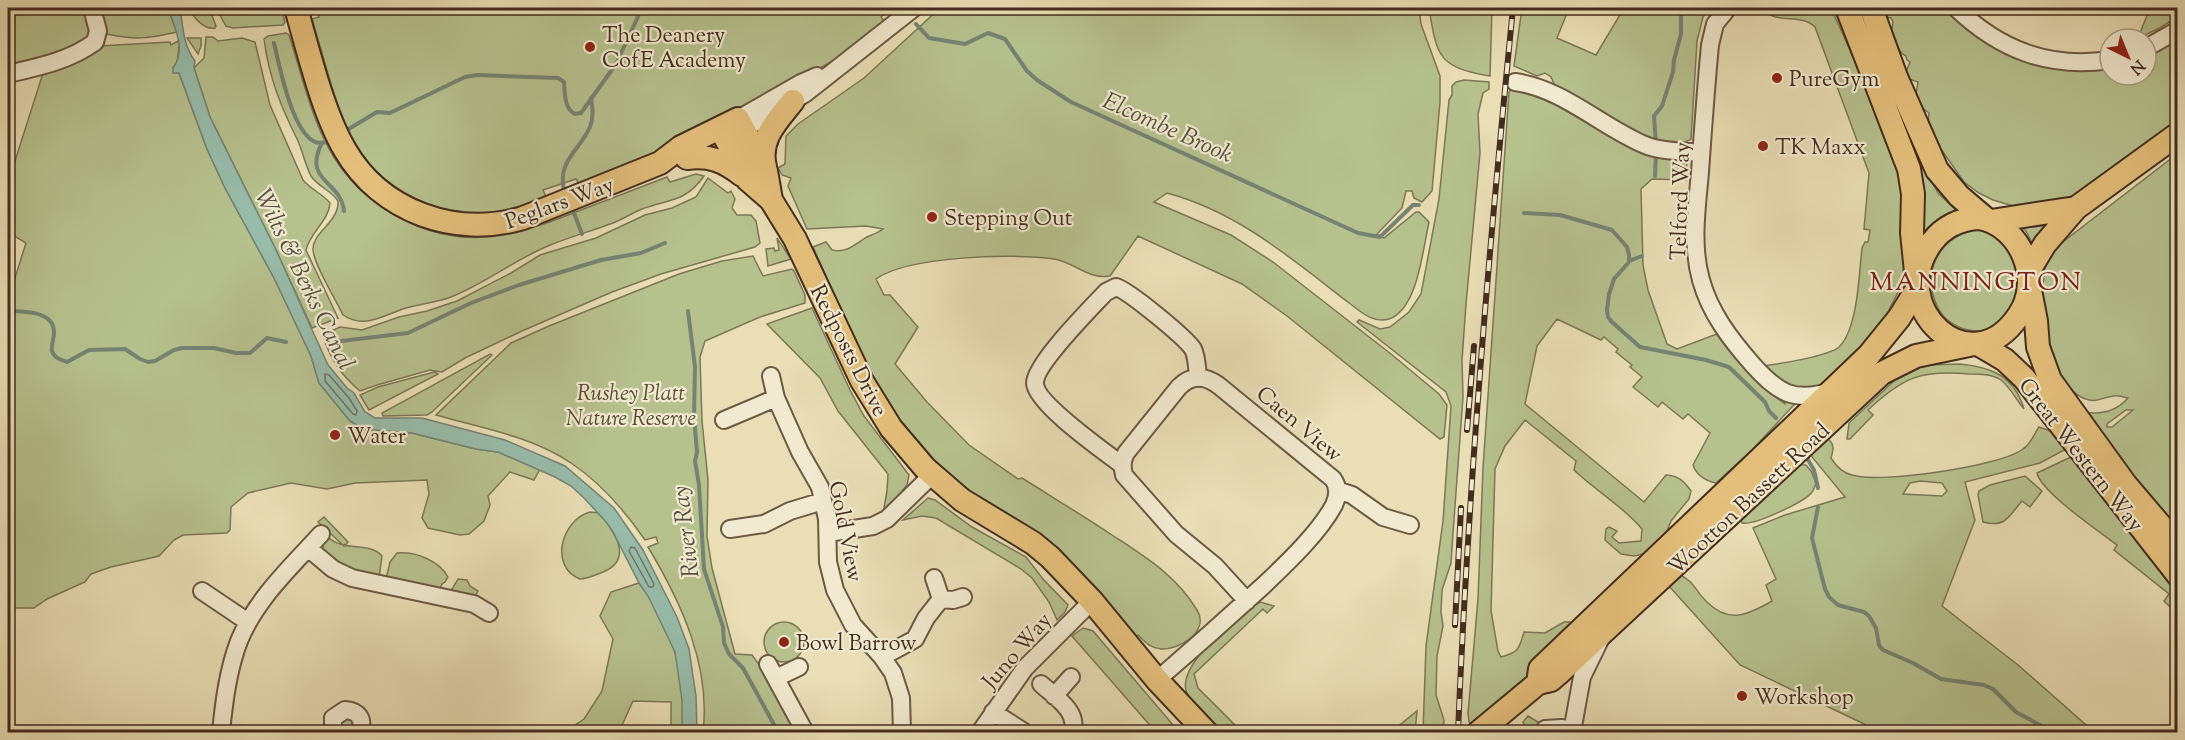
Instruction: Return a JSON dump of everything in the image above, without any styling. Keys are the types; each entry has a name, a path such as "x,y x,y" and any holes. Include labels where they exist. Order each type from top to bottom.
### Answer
{"main road":[{"name":"Peglars Way","path":"296,8 334,130 344,150 378,189 425,216 470,226 513,221 552,208 660,163 678,149 732,129"},
{"path":"1847,8 1909,169 1913,194 1912,232 1917,285 1923,309 1939,331 1954,340 1976,344 1998,337 2013,324 2026,302 2028,278 2023,253 2015,239 1959,196 1937,170 1896,77 1871,8"},
{"path":"687,158 704,156 716,158 757,175 766,137 794,101"},
{"name":"Peglars Way","path":"660,163 687,158 732,129"},
{"name":"Redposts Drive","path":"732,129 802,253 875,405 896,435 932,474 974,508 1039,547 1092,601 1157,680 1206,732"},
{"path":"2028,278 2045,244 2076,208 2178,134"},
{"path":"1917,285 1919,267 1925,252 1940,233 1962,221 1988,220 2076,208"},
{"name":"Great Western Way","path":"2028,278 2038,347 2050,380 2126,485 2178,546"},
{"name":"Wootton Bassett Road","path":"1538,683 1540,669 1834,390 1883,339 1917,285"},
{"name":"Wootton Bassett Road","path":"1479,732 1538,683 1551,680 1605,632 1882,373 1916,356 1976,344"},
{"name":"Great Western Way","path":"1976,344 2005,360 2024,378 2178,575"}],"street":[{"path":"8,74 58,61 95,42 98,31 92,8"},
{"path":"732,129 794,101 810,91 834,69 870,44 914,8"},
{"name":"Telford Way","path":"1728,8 1717,19 1711,38 1696,247 1701,279 1712,308 1731,339 1781,392 1804,397 1834,390"},
{"path":"1838,8 1860,45"},
{"path":"1956,8 1995,39 2020,51 2065,62 2098,61"},
{"path":"2158,41 2178,30"},
{"path":"732,129 801,83 834,69"},
{"path":"1515,82 1533,85 1551,92 1640,142 1656,148 1701,153"},
{"path":"1122,465 1052,409 1036,389 1035,382 1039,370 1055,350 1106,291 1116,287 1132,296 1187,342 1195,354 1198,377 1179,387 1126,453 1122,465 1124,475 1165,522 1215,566 1247,601"},
{"name":"Gold View","path":"771,376 776,398 818,483 828,533 828,562 838,598 853,626 889,666 899,690 903,709 902,732"},
{"name":"Caen View","path":"1157,680 1247,601 1294,556 1328,514 1337,490 1333,479 1243,405 1210,379 1198,377"},
{"path":"727,414 776,398"},
{"path":"828,533 861,529 883,522 892,516 932,474"},
{"path":"1337,490 1352,495 1383,516 1410,525"},
{"path":"730,529 764,524 790,511 823,501"},
{"path":"221,732 226,692 235,652 248,622 274,585 321,534"},
{"path":"308,548 333,569 352,578 480,599 489,613"},
{"path":"934,578 941,599"},
{"path":"212,593 248,622"},
{"path":"941,599 953,600 963,597"},
{"path":"882,657 915,639 926,618 941,599"},
{"name":"Juno Way","path":"980,732 1035,657 1092,601"},
{"path":"1546,732 1545,729 1562,728 1572,732 1582,677 1605,632"},
{"path":"799,667 772,671 805,732"},
{"path":"1054,696 1071,677"},
{"path":"1041,684 1072,715 1075,724 1072,732"},
{"path":"333,732 333,718 345,710 352,710 361,717 363,723 360,732"},
{"path":"993,712 1023,732"}],"green space":[{"path":"8,8 88,8 92,37 68,52 8,69"},
{"path":"99,8 168,8 177,32 142,38 106,34"},
{"path":"188,8 209,8 215,28 203,25"},
{"path":"216,8 281,8 285,22 283,25 233,28 226,26"},
{"path":"316,8 893,8 881,17 885,23 855,46 775,94 581,187 576,179 543,190 548,202 501,218 430,213 369,173 347,132 334,94 312,19 319,17"},
{"path":"940,8 1419,8 1421,24 1440,76 1440,102 1432,191 1422,202 1414,198 1412,191 1406,191 1402,208 1377,234 1384,238 1416,212 1419,212 1429,222 1418,276 1407,303 1399,313 1383,320 1367,316 1263,239 1241,225 1193,201 1167,193 1154,202 1231,235 1273,262 1391,354 1439,394 1447,405 1444,437 1440,439 1287,316 1242,284 1138,236 1110,276 1102,277 1088,273 1054,259 1014,256 962,258 912,265 891,271 876,279 884,295 890,295 918,327 895,364 927,402 969,445 1018,479 1022,478 1090,520 1169,576 1189,598 1200,618 1200,625 1196,632 1184,643 1161,649 1148,644 1138,635 1134,638 947,477 881,401 813,247 826,242 832,250 845,250 883,229 866,226 807,229 788,186 791,178 782,175 778,168 785,164 786,136 798,124 864,78"},
{"path":"1429,8 1492,8 1490,76 1460,68 1443,57 1438,49"},
{"path":"1522,8 1569,8 1557,38 1596,55 1624,8 1710,8 1703,17 1697,41 1691,139 1680,145 1687,156 1686,180 1652,179 1641,189 1643,265 1648,290 1667,344 1677,349 1717,334 1748,372 1785,404 1780,387 1763,366 1803,359 1834,350 1845,339 1854,314 1862,248 1865,242 1868,242 1870,230 1864,229 1869,173 1815,27 1802,20 1774,16 1762,8 1831,8 1900,161 1906,252 1901,286 1873,336 1824,389 1805,393 1751,451 1716,483 1702,477 1693,465 1710,433 1688,414 1683,419 1662,402 1658,407 1633,387 1642,377 1616,352 1618,349 1604,337 1601,340 1557,319 1537,346 1525,404 1644,502 1666,475 1681,480 1691,491 1689,499 1671,521 1662,544 1648,553 1634,556 1621,554 1605,540 1606,529 1609,527 1617,531 1612,537 1619,543 1641,541 1642,529 1574,470 1576,461 1525,420 1505,446 1495,469 1491,611 1498,651 1501,657 1515,651 1524,632 1545,633 1564,622 1572,624 1550,652 1501,704 1472,724 1469,722 1468,713 1478,599 1483,468 1509,92 1512,86 1532,89 1535,96 1550,100 1603,125 1600,110 1555,86 1551,77 1545,73 1537,76 1514,66"},
{"path":"1854,8 1861,8 1931,180 1938,193 1956,210 1943,216 1925,232 1923,232"},
{"path":"1885,8 1949,8 1992,44 2098,63 2098,87 2158,87 2158,49 2177,39 2177,124 2079,196 2030,208 1993,200 1964,182 1941,149 1928,122 1929,113 1921,107 1916,94 1918,82 1909,79 1906,72 1910,62 1891,37 1893,22 1891,18 1886,17"},
{"path":"2150,8 2177,8 2177,17 2158,29 2158,27 2142,27"},
{"path":"286,33 289,35 316,121 334,158 349,178 377,203 398,217 422,228 446,235 468,237 490,237 512,233 557,219 667,177 670,182 696,174 704,176 683,196 642,209 613,223 548,246 451,297 409,307 373,320 351,319 343,315 321,273 313,250 317,238 334,215 338,201 311,176 281,104 269,67 264,39 268,36"},
{"path":"206,37 213,37 218,41 242,38 255,42 270,105 303,180 330,203 326,215 306,250 338,318 312,328 210,117 194,68 204,58"},
{"path":"187,38 201,38 198,54"},
{"path":"180,40 177,63 173,68 179,73 207,149 225,188 274,278 311,356 319,383 350,421 363,429 412,433 476,449 498,452 540,469 534,480 510,472 488,496 490,505 484,521 469,534 460,535 428,528 422,518 429,494 427,480 355,483 327,489 291,483 248,493 231,507 230,530 227,533 183,535 174,540 159,556 91,574 85,582 47,599 34,608 8,608 8,300 26,243 8,232 15,210 8,207 8,183 43,73 99,46 170,42 171,45"},
{"path":"1464,80 1489,82 1489,89 1483,93 1478,114 1480,153 1462,360 1463,397 1451,563 1442,590 1443,626 1437,656 1436,695 1444,720 1443,732 1423,732 1426,646 1443,521 1451,406 1446,392 1357,322 1359,320 1380,329 1390,327 1409,312 1421,294 1439,199 1449,100 1452,95 1452,86"},
{"path":"2177,154 2178,395 2173,405 2178,435 2177,534 2082,412 2107,411 2118,407 2128,398 2116,396 2092,400 2083,398 2064,382 2051,360 2045,330 2043,282 2045,266 2055,248","holes":["2126,410 2133,410 2112,427 2107,427 2107,424"]},
{"path":"708,178 728,193 731,191 735,199 732,208 737,215 751,215 756,221 760,243 755,247 661,274 612,292 522,331 465,358 442,372 430,370 360,391 342,373 329,351 323,335 340,327 362,330 457,301 540,255 596,238 645,215 672,208 696,197"},
{"path":"2050,223 2033,245 2026,231 2018,224"},
{"path":"1983,229 1995,236 2008,249 2017,271 2018,280 2015,296 2007,312 1993,326 1978,331 1964,329 1946,319 1938,308 1931,280 1933,267 1945,245 1956,237"},
{"path":"777,238 791,259 768,266 766,249 779,250"},
{"name":"Rushey Platt Nature Reserve","path":"753,256 763,276 792,269 805,295 805,303 760,317 705,341 700,357 702,421 708,480 707,536 712,568 735,654 752,655 766,674 798,732 703,732 704,707 698,659 682,612 648,547 658,543 656,537 645,540 621,508 602,489 582,471 556,454 523,439 436,415 511,343 679,274 722,261"},
{"path":"812,308 864,416 909,475 907,485 887,510 884,508 888,474 838,411 820,378 767,324"},
{"path":"490,354 492,355 427,415 383,416 382,413"},
{"path":"1927,365 1972,365 2000,375 2014,388 2024,409 2005,383 1994,377 1982,374 1952,373 1925,375 1903,383 1880,399 1868,410 1873,415 1850,439 1847,439 1849,423 1895,380 1900,371"},
{"path":"434,372 438,374 369,410 360,395 378,387"},
{"path":"2039,427 2053,432 2066,449 2040,463 1965,482 1975,520 1942,606 2018,665 2094,732 1881,732 1740,665 1669,586 1680,575 1689,580 1715,609 1731,615 1747,613 1772,601 1766,585 1776,579 1753,528 1785,515 1845,497 1812,457 1810,450 1820,440 1828,439 1832,443 1831,458 1846,473 1866,477 1887,477 1940,472 2011,455 2026,447","holes":["1920,481 1942,483 1947,491 1942,496 1903,494 1910,483"]},
{"path":"2073,456 2177,584 2177,614 2164,601 2169,594 2114,550 2117,545 2060,501 2041,481 2037,473"},
{"path":"1798,465 1806,465 1811,471 1816,483 1812,492 1778,512 1757,521 1742,523 1743,516"},
{"path":"2025,476 2042,491 2030,507 2022,501 2006,520 1997,524 1983,522 1979,491 1990,485"},
{"path":"928,498 935,500 972,527 1026,557 1068,605 1065,612 1057,620 1049,602 1032,578 1021,569 936,518 922,516 903,520"},
{"path":"590,512 600,513 615,536 620,552 613,566 592,577 580,579 570,573 564,565 563,544 572,524"},
{"path":"324,517 348,542 344,546 318,522"},
{"path":"327,536 341,544 370,549 382,556 379,578 350,572 323,551 323,543"},
{"path":"397,553 426,558 439,566 448,577 440,589 386,579 390,562"},
{"path":"458,579 467,580 470,586 478,591 473,600 449,594"},
{"path":"639,583 660,617 675,653 682,692 682,732 671,732 671,702 633,701 619,732 565,732 584,719 602,691 613,639 600,616 611,592"},
{"path":"1260,602 1274,606 1267,613 1263,609 1194,674 1198,688 1242,732 1221,732 1191,702 1186,690 1186,679 1201,653 1212,640"},
{"name":"Bowl Barrow","path":"784,622 792,623 798,628 803,634 803,650 798,656 792,661 784,662 776,661 770,656 765,650 764,642 765,634 770,628 776,623"},
{"path":"1083,628 1093,631 1179,732 1153,732 1155,731 1072,636"},
{"path":"1417,711 1415,732 1391,732"},
{"path":"1528,716 1538,722 1541,732 1529,732 1523,722"},
{"path":"348,717 355,722 355,732 336,732 337,723"}],"water":[{"path":"168,8 180,8 186,42 195,61 194,68 210,117 276,250 328,365 354,393 365,412 375,418 422,418 505,440 565,466 614,508 643,550 677,617 689,649 696,696 697,732 682,732 682,700 675,652 648,596 613,532 584,498 571,486 555,477 498,452 476,449 412,433 363,429 350,421 319,383 311,356 274,278 225,188 207,149 179,73 173,73 179,46"}],"waterway":[{"path":"347,130 377,112 390,113 465,77 477,75 558,78 564,82 569,108 575,114 581,113 616,64 642,8"},
{"path":"1656,144 1654,116 1662,106 1673,72 1681,34 1681,14 1684,8"},
{"name":"Elcombe Brook","path":"916,24 929,38 965,44 988,33 1005,39 1027,71 1071,102 1358,233 1380,237 1413,205 1419,205"},
{"path":"274,43 284,86 297,120 305,134 314,141 325,142"},
{"path":"564,190 563,180 567,163 586,135 591,123 593,113 591,98"},
{"path":"322,143 317,156 319,173 336,193 344,211"},
{"path":"1655,176 1656,152"},
{"path":"574,213 582,234"},
{"name":"Elcombe Brook","path":"1524,213 1560,215 1612,230 1627,247 1629,255 1629,262 1614,279 1609,294 1607,310 1612,322 1640,347 1729,367 1765,402 1769,411 1776,418"},
{"name":"River Ray","path":"333,342 408,333 471,303 519,285 601,260 641,253 665,243"},
{"path":"1629,261 1642,256"},
{"name":"River Ray","path":"8,311 37,314 49,320 54,332 52,351 58,358 67,362 89,350 125,349 148,362 182,348 214,348 236,353 250,353 267,338 286,342"},
{"name":"River Ray","path":"688,311 695,367 694,418 697,452 695,461 699,485 704,569 723,627 724,643 729,654 743,668 778,732"},
{"name":"Elcombe Brook","path":"1807,458 1814,470 1818,488"},
{"name":"Elcombe Brook","path":"1818,507 1812,538 1825,589 1829,597 1838,605 1864,612 1869,616 1876,628 1879,645 1883,650 1941,679 1984,685 1993,689 2016,712 2053,732"}],"railway":[{"path":"1458,732 1467,551 1480,370 1513,8"},
{"path":"1467,430 1474,346"},
{"path":"1455,625 1461,508"}],"place":[{"name":"The Deanery CofE Academy","path":"590,47"},
{"name":"PureGym","path":"1777,78"},
{"name":"TK Maxx","path":"1763,146"},
{"name":"Stepping Out","path":"932,217"},
{"name":"Water","path":"335,435"},
{"name":"Bowl Barrow","path":"784,642"},
{"name":"Workshop","path":"1742,696"}],"district":[{"name":"MANNINGTON","path":"1976,281"}],"water label":[{"name":"Wilts & Berks Canal","path":"305,279"}]}
